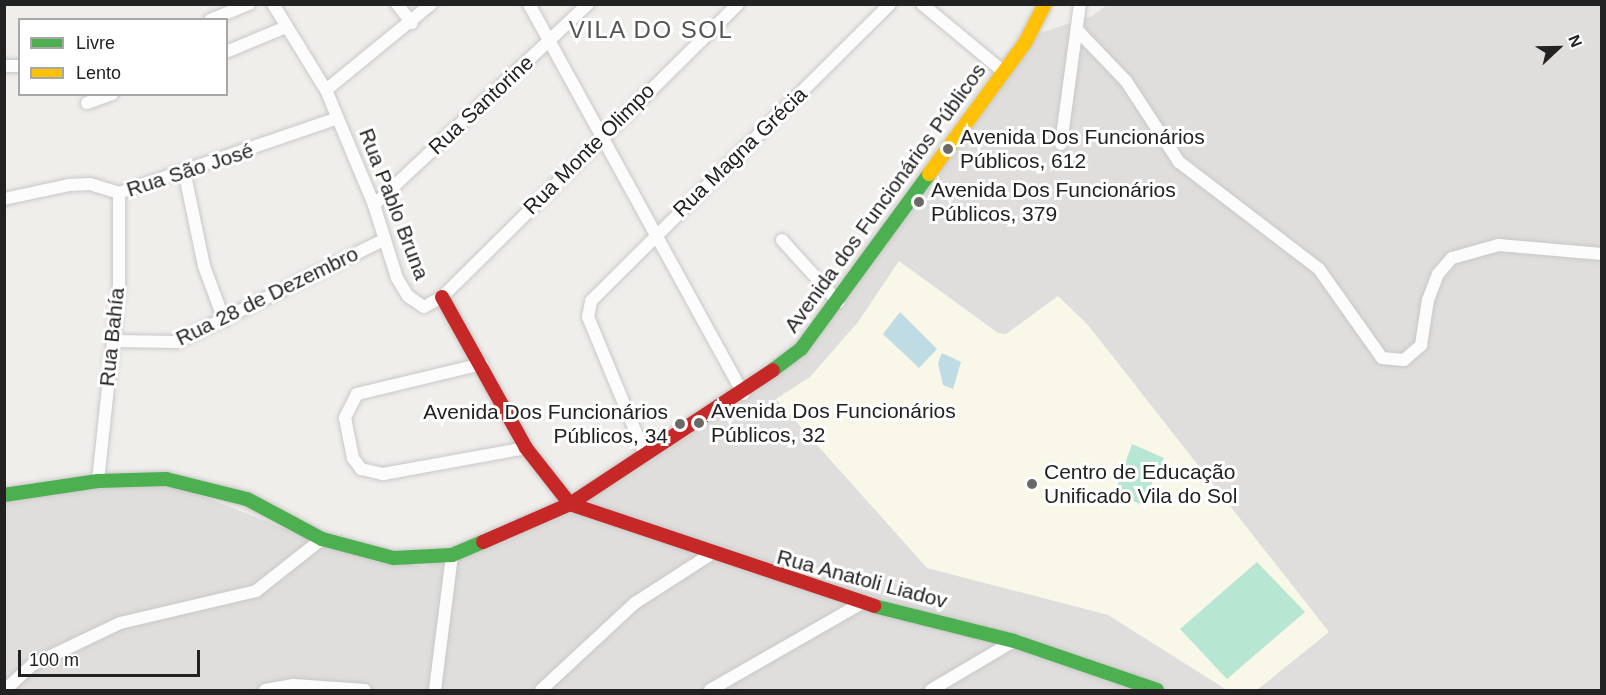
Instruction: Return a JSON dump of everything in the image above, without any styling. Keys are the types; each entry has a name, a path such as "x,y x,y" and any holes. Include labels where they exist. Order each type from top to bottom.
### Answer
{"street":[{"path":"215,18 249,4"},
{"name":"Rua Pablo Bruna","path":"273,4 326,90 374,205 383,240 397,278 415,304 424,307 442,297 482,364 526,448 570,504"},
{"path":"397,4 412,23"},
{"path":"326,90 412,23 431,4"},
{"path":"529,4 551,40 600,136 658,232 743,394"},
{"name":"Rua Santorine","path":"374,205 588,4"},
{"name":"Rua Monte Olimpo","path":"442,297 600,136 738,4"},
{"name":"Rua Magna Grécia","path":"644,452 588,318 591,301 890,4"},
{"path":"922,4 1004,72"},
{"name":"Avenida dos Funcionários Públicos","path":"4,495 98,481 166,479 203,485 257,503 322,539 394,558 453,555 570,504 644,452 743,394 801,349 838,302 1004,72 1045,4"},
{"path":"1061,144 1060,120 1079,32 1080,4"},
{"path":"228,51 286,27"},
{"path":"1079,32 1126,81 1179,162 1319,269 1382,358 1404,360 1421,345 1428,300 1438,274 1452,258 1499,245 1602,254"},
{"path":"87,103 106,96"},
{"name":"Rua São José","path":"4,199 80,184 119,193 185,175 338,118"},
{"path":"185,175 204,266 224,320"},
{"name":"Rua Bahía","path":"98,481 113,341 119,193"},
{"name":"Rua 28 de Dezembro","path":"113,341 167,345 224,320 383,240"},
{"path":"782,240 838,302"},
{"path":"482,364 357,394 345,418 352,458 361,469 383,474 526,448"},
{"name":"Rua Anatoli Liadov","path":"570,504 708,556 860,604 1014,641 1142,688 1156,690"},
{"path":"5,690 32,665 120,623 256,591 322,539"},
{"path":"435,690 453,555"},
{"path":"541,690 635,603 708,556"},
{"path":"710,690 860,604"},
{"path":"931,690 1014,641"},
{"path":"265,690 294,685 365,690"}],"shaded area":[{"path":"1107,5 1601,5 1601,690 5,690 4,494 159,479 334,548 424,567 570,504 800,357 1034,35 1092,16"},
{"name":"Centro de Educação Unificado Vila do Sol","path":"899,261 998,333 1006,334 1058,296 1088,325 1329,632 1257,690 1227,690 1108,615 927,568 776,399 810,377 858,322"}],"green space":[{"path":"1132,444 1164,458 1142,505 1115,492"},
{"path":"1257,562 1305,612 1227,679 1180,629"}],"water":[{"path":"900,312 937,349 919,368 883,334"},
{"path":"942,353 961,362 953,389 943,385 938,363"}],"traffic: fast":[{"path":"773,370 801,349 929,174"},
{"path":"4,495 98,481 166,479 247,499 322,539 394,558 452,555 483,542"},
{"path":"874,606 1014,641 1157,690"}],"traffic: slow":[{"path":"929,174 1025,43 1045,4"}],"traffic: jam":[{"path":"442,297 526,448 570,504"},
{"path":"483,542 570,504 773,370"},
{"path":"570,504 874,606"}],"place":[{"name":"Avenida Dos Funcionários Públicos, 612","path":"948,149"},
{"name":"Avenida Dos Funcionários Públicos, 379","path":"919,202"},
{"name":"Avenida Dos Funcionários Públicos, 32","path":"699,423"},
{"name":"Avenida Dos Funcionários Públicos, 34","path":"680,424"},
{"name":"Centro de Educação Unificado Vila do Sol","path":"1032,484"}],"district":[{"name":"VILA DO SOL","path":"651,30"}]}
